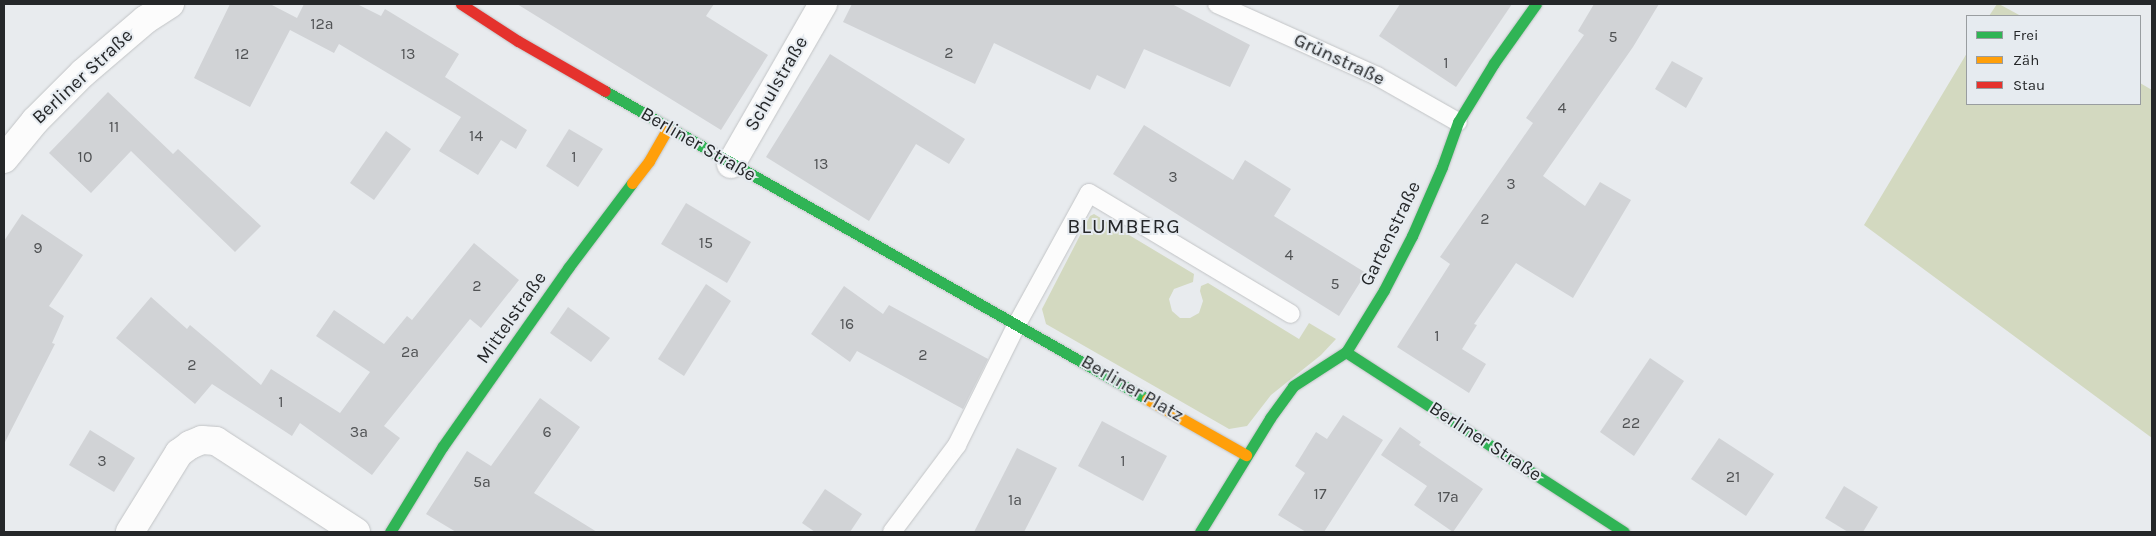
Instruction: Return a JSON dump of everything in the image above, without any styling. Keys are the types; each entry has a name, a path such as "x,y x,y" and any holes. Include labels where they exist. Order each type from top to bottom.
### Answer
{"street":[{"name":"Berliner Straße","path":"4,158 35,121 83,73 145,20 170,4"},
{"name":"Berliner Straße","path":"461,4 518,41 937,282"},
{"name":"Schulstraße","path":"731,164 824,4"},
{"name":"Gartenstraße","path":"1200,532 1246,455 1293,386 1346,352 1384,290 1412,236 1442,167 1458,122 1488,71 1536,4"},
{"name":"Mittelstraße","path":"390,532 443,446 568,268 648,161 668,128"},
{"name":"Berliner Platz","path":"937,282 1017,324 1246,455"},
{"name":"Berliner Straße","path":"1346,352 1624,532"},
{"path":"130,532 179,453 190,445 202,440 216,441 356,532"}],"lane":[{"name":"Grünstraße","path":"1217,4 1377,76 1458,122"},
{"path":"892,532 957,445 1017,324 1089,193 1291,314"}],"green space":[{"path":"1997,4 1999,4 2019,15 1990,15"},
{"path":"1966,55 1966,105 2141,105 2141,84 2152,90 2152,438 1864,225"},
{"path":"1094,214 1194,274 1193,282 1174,289 1169,299 1172,311 1180,318 1190,318 1199,313 1203,301 1200,291 1201,286 1208,283 1299,339 1309,323 1336,339 1321,355 1271,395 1247,426 1229,429 1046,324 1042,309 1090,216"}],"building":[{"path":"230,4 270,4 297,18 304,4 357,4 381,16 385,9 459,54 445,77 527,130 516,149 501,140 478,175 439,151 461,117 339,44 334,53 290,30 250,107 194,78"},
{"path":"517,4 714,4 706,16 768,55 721,130"},
{"path":"852,4 1172,4 1250,45 1230,87 1144,49 1125,89 1097,75 1090,90 994,43 975,84 843,22"},
{"path":"1400,4 1512,4 1456,87 1379,36"},
{"path":"1594,4 1659,4 1633,47 1543,176 1585,206 1600,182 1631,200 1573,298 1516,263 1474,324 1477,325 1462,349 1486,364 1469,393 1397,347 1450,264 1440,257 1533,123 1526,118 1584,35 1578,31"},
{"path":"830,54 965,139 949,164 916,144 869,221 766,157"},
{"path":"1672,61 1703,78 1686,108 1655,89"},
{"path":"108,92 173,154 178,149 261,226 235,252 131,151 91,193 49,153"},
{"path":"1144,125 1233,180 1245,160 1291,189 1274,216 1366,273 1339,316 1113,174"},
{"path":"569,129 603,149 578,187 546,166"},
{"path":"386,131 411,149 374,200 350,183"},
{"path":"686,203 751,242 727,283 661,244"},
{"path":"22,214 83,255 49,306 64,316 52,343 55,344 4,444 4,241"},
{"path":"474,243 519,280 481,328 470,319 384,426 400,438 372,475 300,423 292,436 212,384 195,404 116,338 151,297 187,329 190,325 261,385 271,369 340,413 370,372 316,336 334,310 384,344 407,316 412,320"},
{"path":"706,284 731,301 684,376 658,359"},
{"path":"844,286 883,314 889,305 988,359 963,409 857,351 850,362 811,334"},
{"path":"568,307 610,338 591,362 550,333"},
{"path":"1650,358 1684,381 1634,456 1600,432"},
{"path":"540,398 580,427 534,493 597,532 456,532 426,514 467,451 491,466"},
{"path":"1343,415 1383,440 1324,532 1306,532 1278,515 1305,473 1295,466 1316,432 1327,439"},
{"path":"1102,421 1167,456 1143,501 1078,466"},
{"path":"1400,427 1421,442 1419,445 1483,489 1453,532 1414,505 1427,486 1381,455"},
{"path":"90,430 135,458 114,492 69,465"},
{"path":"1719,438 1774,474 1746,516 1691,479"},
{"path":"1017,448 1057,468 1024,532 974,532"},
{"path":"1844,486 1878,507 1863,532 1848,532 1825,518"},
{"path":"825,489 862,514 850,532 815,532 802,523"}],"traffic: fast":[{"path":"1200,532 1270,418 1293,386 1346,352 1384,290 1412,236 1442,167 1458,122 1494,63 1536,4"},
{"path":"605,91 1147,399"},
{"path":"390,532 443,446 568,268 632,183"},
{"path":"1346,352 1624,532"}],"traffic: slow":[{"path":"632,183 649,161 668,128"},
{"path":"1147,399 1246,455"}],"traffic: jam":[{"path":"461,4 518,41 605,91"}],"district":[{"name":"BLUMBERG","path":"1124,226"}]}
